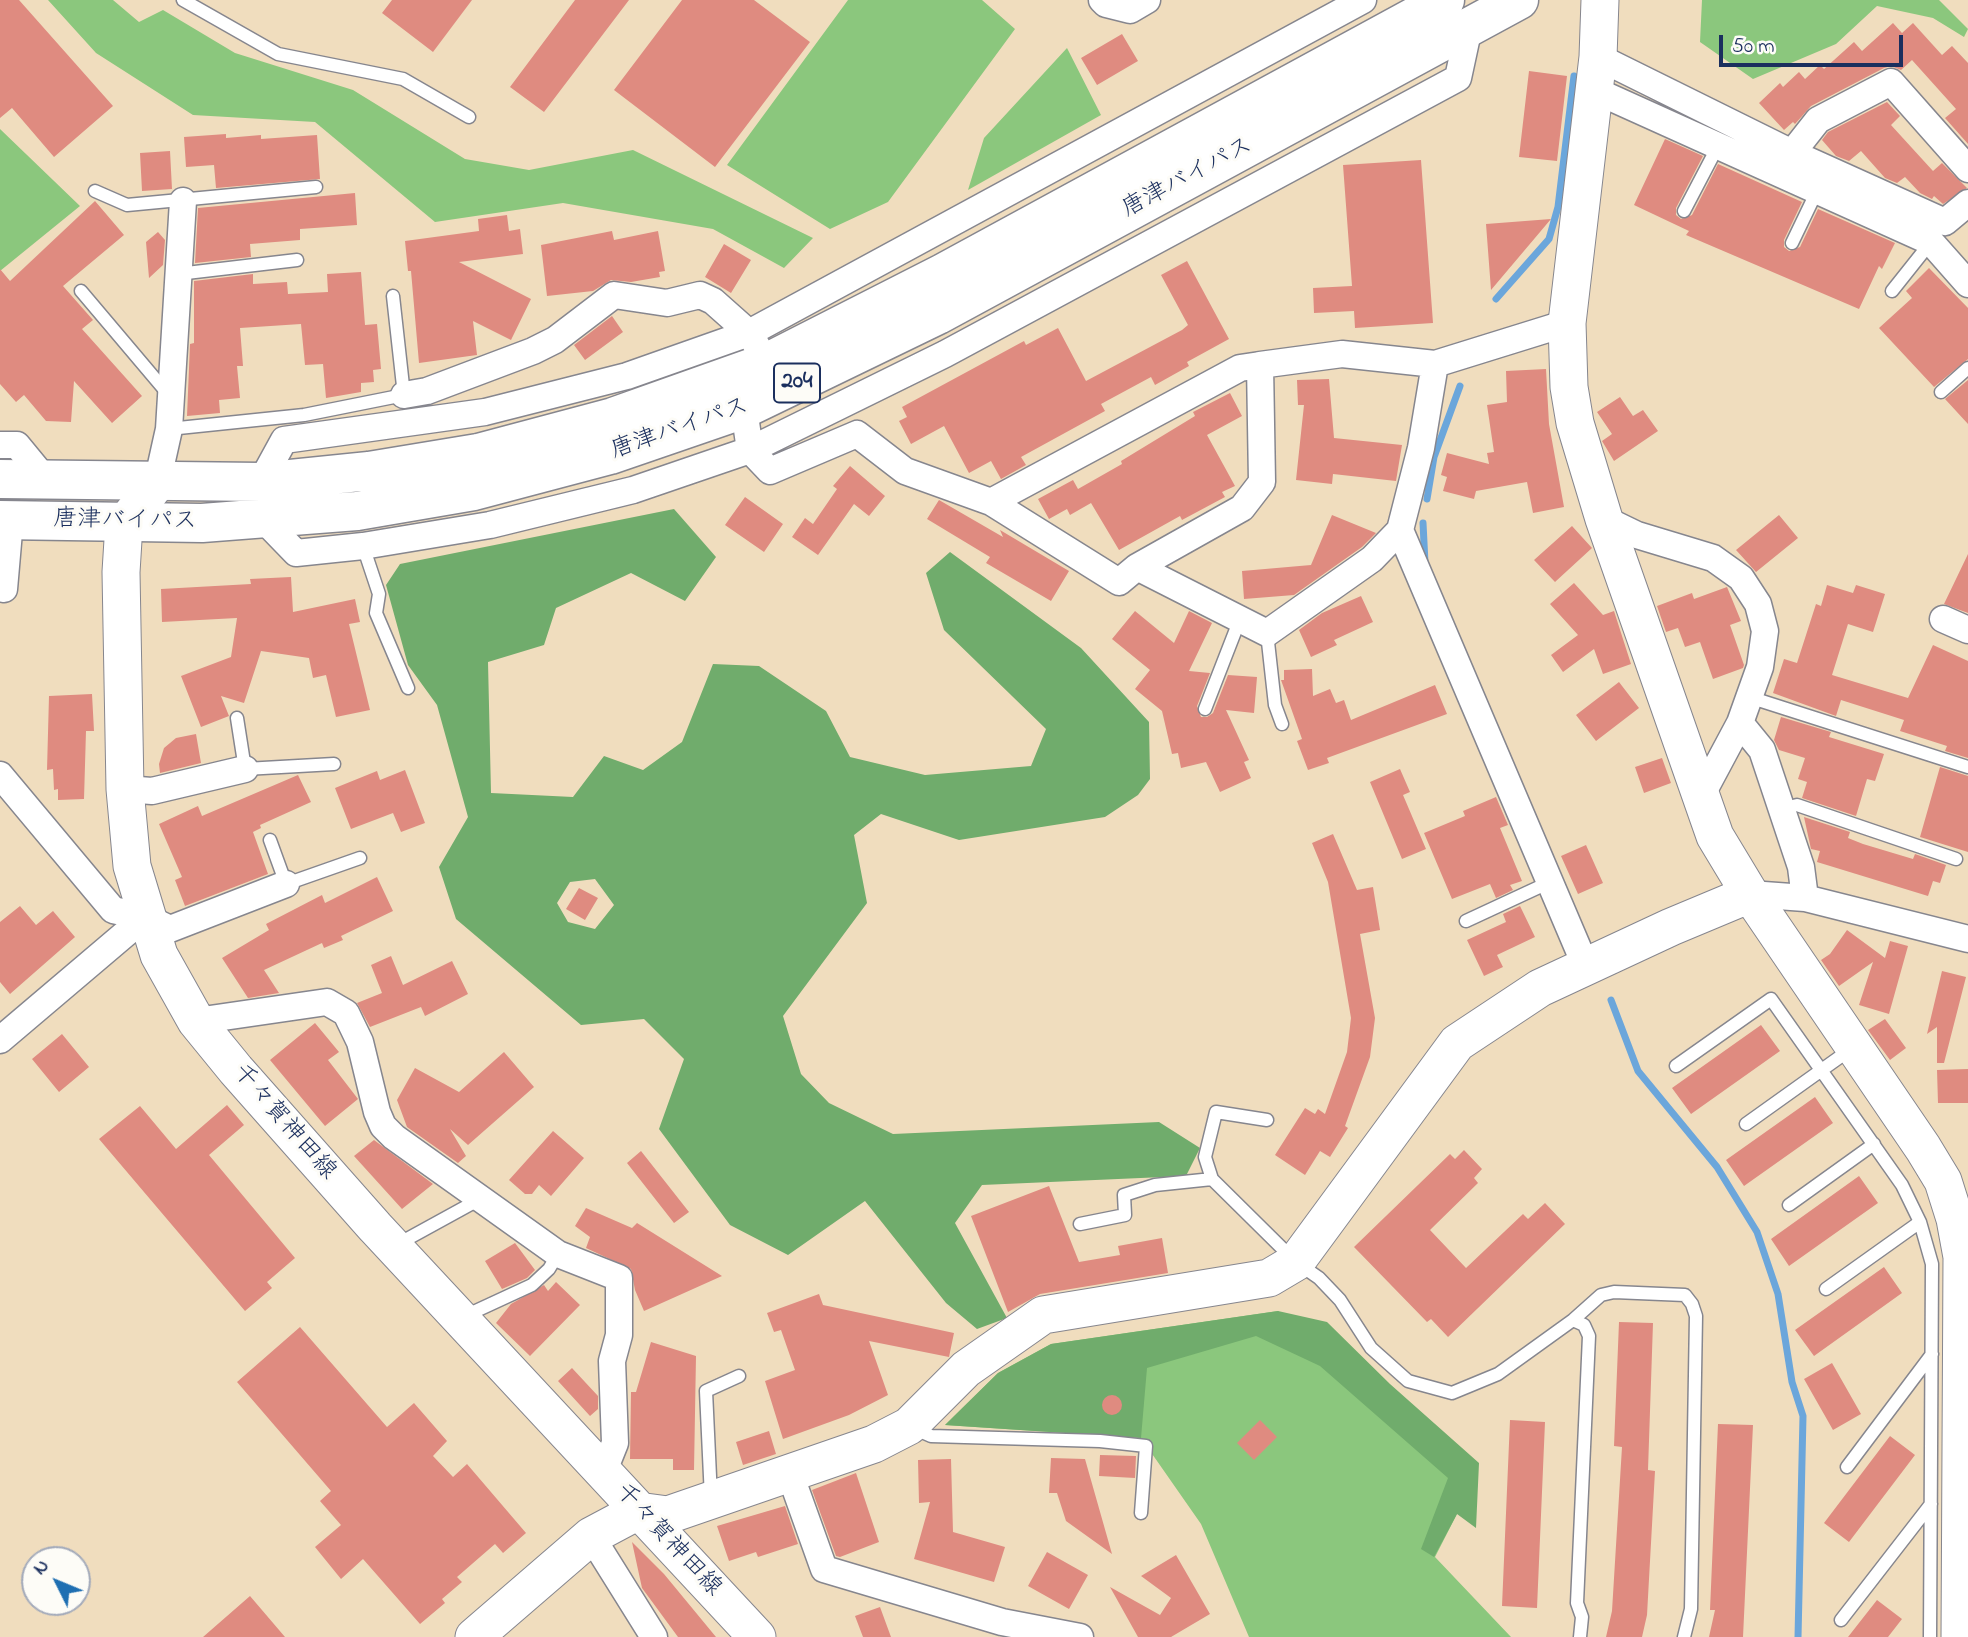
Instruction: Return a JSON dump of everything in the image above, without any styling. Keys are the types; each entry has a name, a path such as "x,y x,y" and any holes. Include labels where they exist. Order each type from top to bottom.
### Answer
{"highway":[{"name":"唐津バイパス","path":"0,480 261,482 369,471 478,453 614,417 759,348 943,273 1293,83 1457,14 1519,0"},
{"name":"唐津バイパス","path":"5,520 124,524 264,520 357,511 474,491 611,455 744,409 938,315 1457,14"}],"street":[{"path":"1102,0 1106,4 1130,10 1147,0"},
{"path":"1309,0 1311,27"},
{"path":"404,395 427,391 533,351 555,340 614,295 667,303 700,295 713,300 759,348 1276,46 1363,0"},
{"path":"1600,0 1596,74 1567,323 1569,387 1575,424 1604,519 1715,836 1750,894 1943,1181 1955,1219 1962,1258 1951,1395 1960,1637"},
{"path":"264,520 296,554 363,546 490,525 607,496 750,450 945,355 1458,78 1457,14"},
{"path":"1276,46 1293,83"},
{"path":"1596,74 1718,146 1931,242 1968,284"},
{"path":"1596,74 1792,153 1945,222 1968,203"},
{"path":"1792,153 1818,120 1892,82 1968,169"},
{"path":"124,524 157,483 169,429 183,201"},
{"path":"991,502 1240,368 1342,354 1435,364 1567,323"},
{"path":"1137,567 1268,633 1372,559 1400,530 1419,459 1435,364"},
{"path":"744,409 750,450 770,471 857,433 905,471 991,502 1119,582 1137,567 1242,508 1262,482 1259,365"},
{"path":"0,445 17,445 45,479"},
{"path":"1604,519 1637,535 1713,558 1741,578 1758,604 1765,631 1760,667 1740,723 1701,796"},
{"path":"4,589 5,520"},
{"name":"千々賀神田線","path":"124,524 121,572 125,789 132,866 145,917 159,955 196,1021 393,1247 757,1637"},
{"path":"1400,530 1586,967"},
{"path":"1943,619 1968,630"},
{"path":"1740,723 1762,750 1801,867 1805,898"},
{"path":"125,789 152,791 245,769"},
{"path":"0,775 113,910 145,917 170,929 286,884"},
{"path":"474,1637 591,1536 638,1511 668,1515 874,1444 909,1426 966,1369 1043,1315 1269,1278 1296,1262 1457,1044 1540,988 1750,894 1805,898 1968,939"},
{"path":"0,1040 145,917"},
{"path":"196,1021 327,1002 346,1013 360,1042 376,1112 383,1126 558,1254 619,1278 619,1335 612,1361 615,1443 603,1473"},
{"path":"790,1475 824,1569 1002,1622 1080,1637"},
{"path":"591,1536 654,1637"}],"lane":[{"path":"183,0 278,54 403,79 469,117"},
{"path":"1684,211 1718,146"},
{"path":"95,191 127,205 316,187"},
{"path":"1792,243 1817,191"},
{"path":"1892,291 1931,242"},
{"path":"178,274 297,260"},
{"path":"80,291 163,388 171,389"},
{"path":"169,429 304,415 404,395 393,296"},
{"path":"1941,392 1968,368"},
{"path":"363,546 379,594 376,613 408,688"},
{"path":"1205,709 1240,618"},
{"path":"1268,633 1275,705 1282,724"},
{"path":"1749,696 1968,767"},
{"path":"237,719 245,769 334,764"},
{"path":"1781,809 1797,805 1956,859"},
{"path":"270,840 286,884 360,858"},
{"path":"1466,921 1550,882"},
{"path":"1676,1066 1771,999 1902,1185 1920,1223 1932,1264 1932,1354 1951,1395 1931,1503 1930,1637"},
{"path":"1746,1124 1854,1047"},
{"path":"1266,1120 1216,1112 1205,1157 1212,1179 1296,1262 1320,1278 1340,1300 1371,1348 1408,1381 1452,1393 1498,1374 1573,1320 1601,1295 1614,1292 1685,1295 1696,1315 1691,1609 1684,1637"},
{"path":"1789,1205 1874,1144"},
{"path":"1080,1224 1125,1215 1124,1195 1155,1185 1212,1179"},
{"path":"393,1247 480,1199"},
{"path":"1826,1289 1920,1223"},
{"path":"459,1318 532,1285 549,1269 558,1254"},
{"path":"1573,1320 1584,1325 1589,1336 1577,1603 1582,1617 1580,1637"},
{"path":"1847,1467 1932,1354"},
{"path":"712,1501 706,1391 739,1376"},
{"path":"909,1426 931,1436 1100,1441 1146,1446 1140,1513"},
{"path":"1841,1620 1931,1503"}],"green space":[{"path":"48,0 113,0 139,22 163,10 235,53 353,90 465,159 529,170 633,150 813,238 784,268 713,229 563,203 435,222 315,122 193,115 96,53"},
{"path":"848,0 982,0 1015,29 888,202 830,229 727,165"},
{"path":"1702,0 1939,0 1968,29 1964,37 1933,18 1877,6 1836,44 1753,79 1700,42"},
{"path":"1067,48 1101,115 968,190 984,138"},
{"path":"0,129 80,206 0,271"},
{"path":"674,509 716,557 685,601 631,573 556,608 544,645 488,662 491,793 573,797 604,756 643,770 682,742 713,664 759,666 826,711 850,757 925,775 1031,766 1046,729 944,630 926,573 950,552 1081,648 1149,722 1150,779 1138,795 1105,817 959,840 881,814 854,835 867,903 783,1016 801,1074 829,1103 893,1134 1159,1122 1200,1148 1186,1176 982,1185 955,1223 1007,1318 977,1329 946,1303 865,1201 788,1255 730,1225 659,1129 684,1059 644,1019 581,1025 456,919 439,867 468,817 437,705 408,665 386,585 400,564","holes":["595,879 614,905 595,929 568,922 557,903 570,882"]},
{"path":"1278,1311 1456,1472 1457,1514 1435,1557 1511,1637 1249,1637 1201,1524 1141,1438 945,1425 998,1373 1051,1344"},
{"path":"1278,1311 1327,1322 1390,1384 1479,1463 1476,1528 1457,1514 1434,1557 1421,1549 1448,1478 1320,1366 1256,1336 1147,1368 1141,1438 945,1425 998,1373 1051,1344"}],"building":[{"path":"0,0 19,0 113,106 54,157 12,108 0,118"},
{"path":"392,0 472,0 433,52 382,13"},
{"path":"575,0 629,0 544,112 510,87"},
{"path":"682,0 754,0 810,42 715,167 614,90"},
{"path":"1893,23 1902,33 1913,23 1942,55 1952,46 1968,63 1968,144 1945,118 1956,109 1912,60 1901,70 1891,66 1884,68 1811,106 1795,124 1793,122 1784,130 1759,103 1780,83 1783,87 1799,72 1805,79 1820,65 1824,69 1854,42 1862,51"},
{"path":"1122,34 1138,61 1097,85 1081,58"},
{"path":"1529,71 1567,76 1557,161 1519,157"},
{"path":"1887,102 1900,116 1891,125 1933,171 1942,163 1967,188 1943,204 1934,196 1932,199 1920,193 1905,177 1897,183 1885,178 1861,151 1849,161 1836,156 1822,140 1828,132"},
{"path":"226,134 226,138 261,135 261,139 317,135 320,179 216,188 214,165 186,167 184,137"},
{"path":"1665,139 1703,156 1676,208 1676,215 1681,219 1692,215 1718,164 1802,202 1784,240 1784,247 1789,251 1800,247 1818,209 1895,243 1882,269 1879,266 1859,309 1686,235 1689,231 1634,205"},
{"path":"170,151 172,189 142,191 140,153"},
{"path":"1421,160 1433,323 1355,328 1354,311 1314,313 1313,288 1352,286 1343,165"},
{"path":"355,193 357,225 300,229 300,240 250,244 251,257 195,263 198,208"},
{"path":"95,201 124,235 63,286 93,320 82,329 142,396 112,423 74,381 71,422 46,421 24,395 16,402 0,384 0,269 10,281"},
{"path":"507,215 509,231 520,229 523,254 459,262 531,299 511,340 473,321 477,355 419,363 411,271 408,271 405,241 479,231 478,219"},
{"path":"1551,219 1491,290 1486,224"},
{"path":"612,231 614,240 658,231 665,271 659,272 660,277 631,282 611,280 593,291 547,296 541,245"},
{"path":"158,232 165,240 163,265 149,278 146,242"},
{"path":"724,244 751,260 731,293 705,277"},
{"path":"1187,261 1229,339 1187,362 1189,366 1155,385 1151,377 1101,404 1105,411 1021,457 1026,465 1001,479 991,461 969,473 944,426 911,444 899,421 907,417 902,407 1024,341 1026,345 1058,328 1086,381 1182,330 1188,325 1161,275"},
{"path":"1929,268 1968,308 1968,359 1934,387 1879,328 1912,298 1906,291"},
{"path":"361,272 365,325 377,324 381,369 373,370 374,382 361,383 361,392 326,398 323,364 305,365 301,324 240,328 243,366 237,366 240,398 219,400 220,413 187,416 190,344 194,343 194,281 253,274 253,284 287,282 288,294 328,292 327,274"},
{"path":"612,316 623,332 585,360 574,345"},
{"path":"1546,369 1549,424 1564,507 1533,513 1527,482 1476,491 1474,499 1443,491 1447,477 1441,475 1447,453 1489,464 1487,453 1494,452 1487,405 1507,402 1506,371"},
{"path":"1329,379 1334,438 1402,445 1396,481 1333,474 1332,484 1296,480 1304,405 1298,405 1297,380"},
{"path":"1968,380 1968,424 1945,399"},
{"path":"1230,393 1242,416 1207,435 1235,486 1222,492 1225,497 1182,520 1180,516 1119,550 1091,503 1070,515 1067,509 1049,519 1038,499 1073,480 1078,489 1195,416 1193,412"},
{"path":"1620,397 1633,416 1643,410 1658,431 1614,461 1602,441 1612,434 1597,412"},
{"path":"850,466 885,496 869,516 854,504 818,555 792,537 805,518 813,524 837,489 833,486"},
{"path":"745,497 783,524 764,552 725,525"},
{"path":"939,500 1003,537 1000,530 1069,571 1051,601 986,563 990,557 927,519"},
{"path":"1332,515 1376,533 1362,547 1294,595 1244,599 1242,571 1311,565"},
{"path":"1779,515 1798,538 1756,572 1736,550"},
{"path":"1572,526 1592,548 1555,582 1534,560"},
{"path":"1968,554 1968,613 1944,604"},
{"path":"291,577 293,612 355,599 360,622 349,624 370,710 336,717 326,675 313,678 309,658 261,651 244,703 221,696 229,716 201,727 181,676 231,657 237,618 162,622 161,589 251,584 250,579"},
{"path":"1574,583 1603,615 1614,611 1631,664 1603,674 1594,649 1563,672 1551,655 1578,635 1550,604"},
{"path":"1827,585 1853,593 1856,585 1885,594 1873,632 1848,624 1832,675 1908,698 1933,645 1968,661 1968,758 1945,751 1947,746 1900,731 1904,720 1841,700 1836,716 1773,693 1784,659 1797,663 1816,604 1821,606"},
{"path":"1727,587 1741,621 1730,625 1744,665 1743,668 1713,679 1700,642 1685,647 1678,628 1666,632 1657,606 1692,593 1694,599"},
{"path":"1361,596 1373,622 1334,640 1337,645 1311,657 1299,630 1322,613"},
{"path":"1135,611 1174,643 1189,611 1212,623 1189,671 1210,673 1197,706 1201,717 1213,713 1228,675 1257,677 1254,713 1226,710 1249,760 1244,762 1251,778 1220,792 1206,762 1181,768 1178,753 1172,754 1162,711 1135,689 1150,670 1112,639"},
{"path":"1312,669 1313,696 1330,689 1336,703 1344,700 1351,720 1435,685 1447,714 1327,758 1329,763 1308,770 1297,741 1302,739 1281,680 1284,680 1284,670"},
{"path":"1619,682 1639,708 1596,741 1576,715"},
{"path":"92,694 94,731 86,731 84,799 58,800 58,789 54,790 53,769 47,770 49,696"},
{"path":"1781,717 1831,732 1829,737 1884,754 1875,781 1867,779 1856,816 1802,798 1807,782 1798,779 1805,758 1779,750 1774,740"},
{"path":"196,734 201,763 160,773 159,764 164,748 176,738"},
{"path":"1662,758 1671,783 1644,793 1635,767"},
{"path":"1940,767 1968,776 1968,852 1920,837"},
{"path":"1400,769 1410,792 1403,795 1426,849 1402,859 1370,782"},
{"path":"405,770 425,823 401,832 393,813 351,829 335,788 377,771 380,780"},
{"path":"298,775 311,802 260,825 261,828 253,832 268,874 185,906 175,880 182,877 159,824 198,806 202,816"},
{"path":"1496,797 1508,825 1500,828 1522,881 1510,885 1513,890 1496,898 1490,884 1452,899 1424,833 1465,816 1463,811"},
{"path":"1804,817 1850,832 1848,838 1863,844 1913,859 1915,854 1946,865 1940,883 1933,881 1928,896 1817,862 1820,851 1811,849"},
{"path":"1333,834 1357,890 1373,887 1380,930 1360,934 1375,1018 1370,1057 1345,1126 1348,1128 1330,1157 1320,1151 1305,1175 1275,1155 1305,1108 1315,1114 1318,1109 1325,1114 1347,1052 1351,1018 1328,882 1312,843"},
{"path":"1586,845 1603,883 1578,894 1561,856"},
{"path":"377,877 393,911 341,936 343,940 324,948 322,943 264,970 279,993 248,998 222,958 269,930 266,924 322,895 325,903"},
{"path":"579,888 598,898 585,920 566,909"},
{"path":"20,906 36,925 53,911 75,937 10,994 0,982 0,922"},
{"path":"1520,906 1535,937 1497,955 1503,967 1484,976 1467,940 1506,922 1503,914"},
{"path":"1847,930 1885,958 1890,941 1908,946 1889,1014 1859,1005 1873,962 1839,986 1821,960 1830,954"},
{"path":"391,956 403,985 452,961 468,994 425,1016 421,1007 370,1027 357,1003 382,993 371,965"},
{"path":"1942,971 1966,977 1944,1063 1937,1063 1937,1027 1927,1034"},
{"path":"1885,1019 1906,1048 1890,1060 1868,1030"},
{"path":"315,1023 339,1052 328,1060 358,1099 325,1126 270,1060"},
{"path":"1761,1025 1780,1051 1691,1114 1672,1088"},
{"path":"62,1034 89,1067 59,1092 32,1059"},
{"path":"504,1052 534,1087 468,1145 450,1129 466,1156 458,1163 407,1127 397,1100 415,1068 459,1092"},
{"path":"1968,1069 1968,1103 1938,1103 1937,1070"},
{"path":"1815,1097 1833,1123 1744,1186 1726,1160"},
{"path":"227,1105 244,1125 209,1155 295,1258 267,1282 272,1288 245,1311 99,1139 140,1106 176,1149"},
{"path":"553,1131 584,1158 551,1196 539,1185 532,1194 525,1194 509,1180"},
{"path":"374,1140 433,1184 402,1209 354,1156"},
{"path":"1464,1150 1482,1169 1474,1178 1478,1183 1430,1230 1466,1268 1523,1214 1528,1219 1545,1203 1565,1224 1448,1337 1431,1319 1427,1322 1354,1247 1450,1154 1455,1159"},
{"path":"641,1151 689,1212 674,1223 627,1163"},
{"path":"1859,1176 1878,1203 1789,1266 1771,1239"},
{"path":"1049,1186 1079,1262 1120,1255 1118,1246 1162,1238 1168,1273 1040,1294 1008,1312 971,1216"},
{"path":"586,1208 632,1228 637,1223 722,1276 644,1311 635,1290 631,1269 586,1248 590,1237 575,1226"},
{"path":"515,1243 535,1270 527,1278 502,1289 485,1261"},
{"path":"1884,1267 1902,1293 1814,1356 1795,1330"},
{"path":"556,1282 580,1305 530,1356 496,1323 511,1304 544,1285 548,1291"},
{"path":"819,1294 823,1305 954,1333 949,1357 869,1341 888,1395 849,1415 783,1439 765,1381 795,1370 781,1330 774,1332 767,1313"},
{"path":"1619,1322 1653,1323 1648,1470 1655,1471 1647,1615 1642,1637 1606,1637 1612,1611 1622,1447 1614,1446"},
{"path":"300,1327 387,1427 414,1403 447,1441 433,1456 453,1477 467,1464 526,1533 503,1553 495,1544 457,1577 462,1582 442,1599 445,1603 420,1624 363,1559 341,1579 315,1547 341,1525 320,1501 331,1491 237,1382"},
{"path":"651,1342 696,1356 694,1470 673,1470 673,1459 630,1459 631,1392 636,1392"},
{"path":"1832,1363 1861,1414 1833,1430 1804,1379"},
{"path":"572,1368 598,1396 598,1409 590,1416 558,1381"},
{"path":"1108,1395 1116,1395 1122,1405 1116,1415 1108,1415 1102,1409 1102,1401"},
{"path":"1260,1420 1277,1437 1254,1460 1237,1443"},
{"path":"1510,1420 1545,1422 1537,1608 1502,1606"},
{"path":"1718,1424 1753,1425 1743,1637 1709,1637 1715,1610 1710,1610"},
{"path":"769,1431 776,1454 743,1465 736,1442"},
{"path":"1890,1436 1915,1455 1849,1542 1824,1523"},
{"path":"1100,1455 1136,1456 1135,1478 1099,1476"},
{"path":"1051,1458 1085,1459 1112,1554 1066,1521 1057,1493 1049,1493"},
{"path":"951,1459 953,1532 1005,1547 994,1582 914,1559 930,1502 919,1503 918,1460"},
{"path":"856,1473 879,1542 840,1557 836,1556 812,1490"},
{"path":"785,1506 798,1544 758,1557 756,1552 729,1561 717,1526"},
{"path":"632,1542 664,1574 716,1637 678,1637 642,1588"},
{"path":"1047,1552 1088,1575 1069,1609 1028,1586"},
{"path":"1176,1555 1210,1614 1171,1637 1138,1637 1110,1587 1160,1615 1171,1598 1141,1576"},
{"path":"250,1596 285,1637 203,1637"},
{"path":"1877,1600 1902,1619 1888,1637 1848,1637"},
{"path":"880,1607 891,1637 863,1637 855,1616"}],"waterway":[{"path":"1496,299 1549,239 1558,207 1574,76"},
{"path":"1427,499 1434,457 1460,386"},
{"path":"1423,523 1425,563"},
{"path":"1611,1000 1638,1071 1717,1167 1757,1232 1778,1294 1792,1382 1803,1416 1798,1637"}]}
